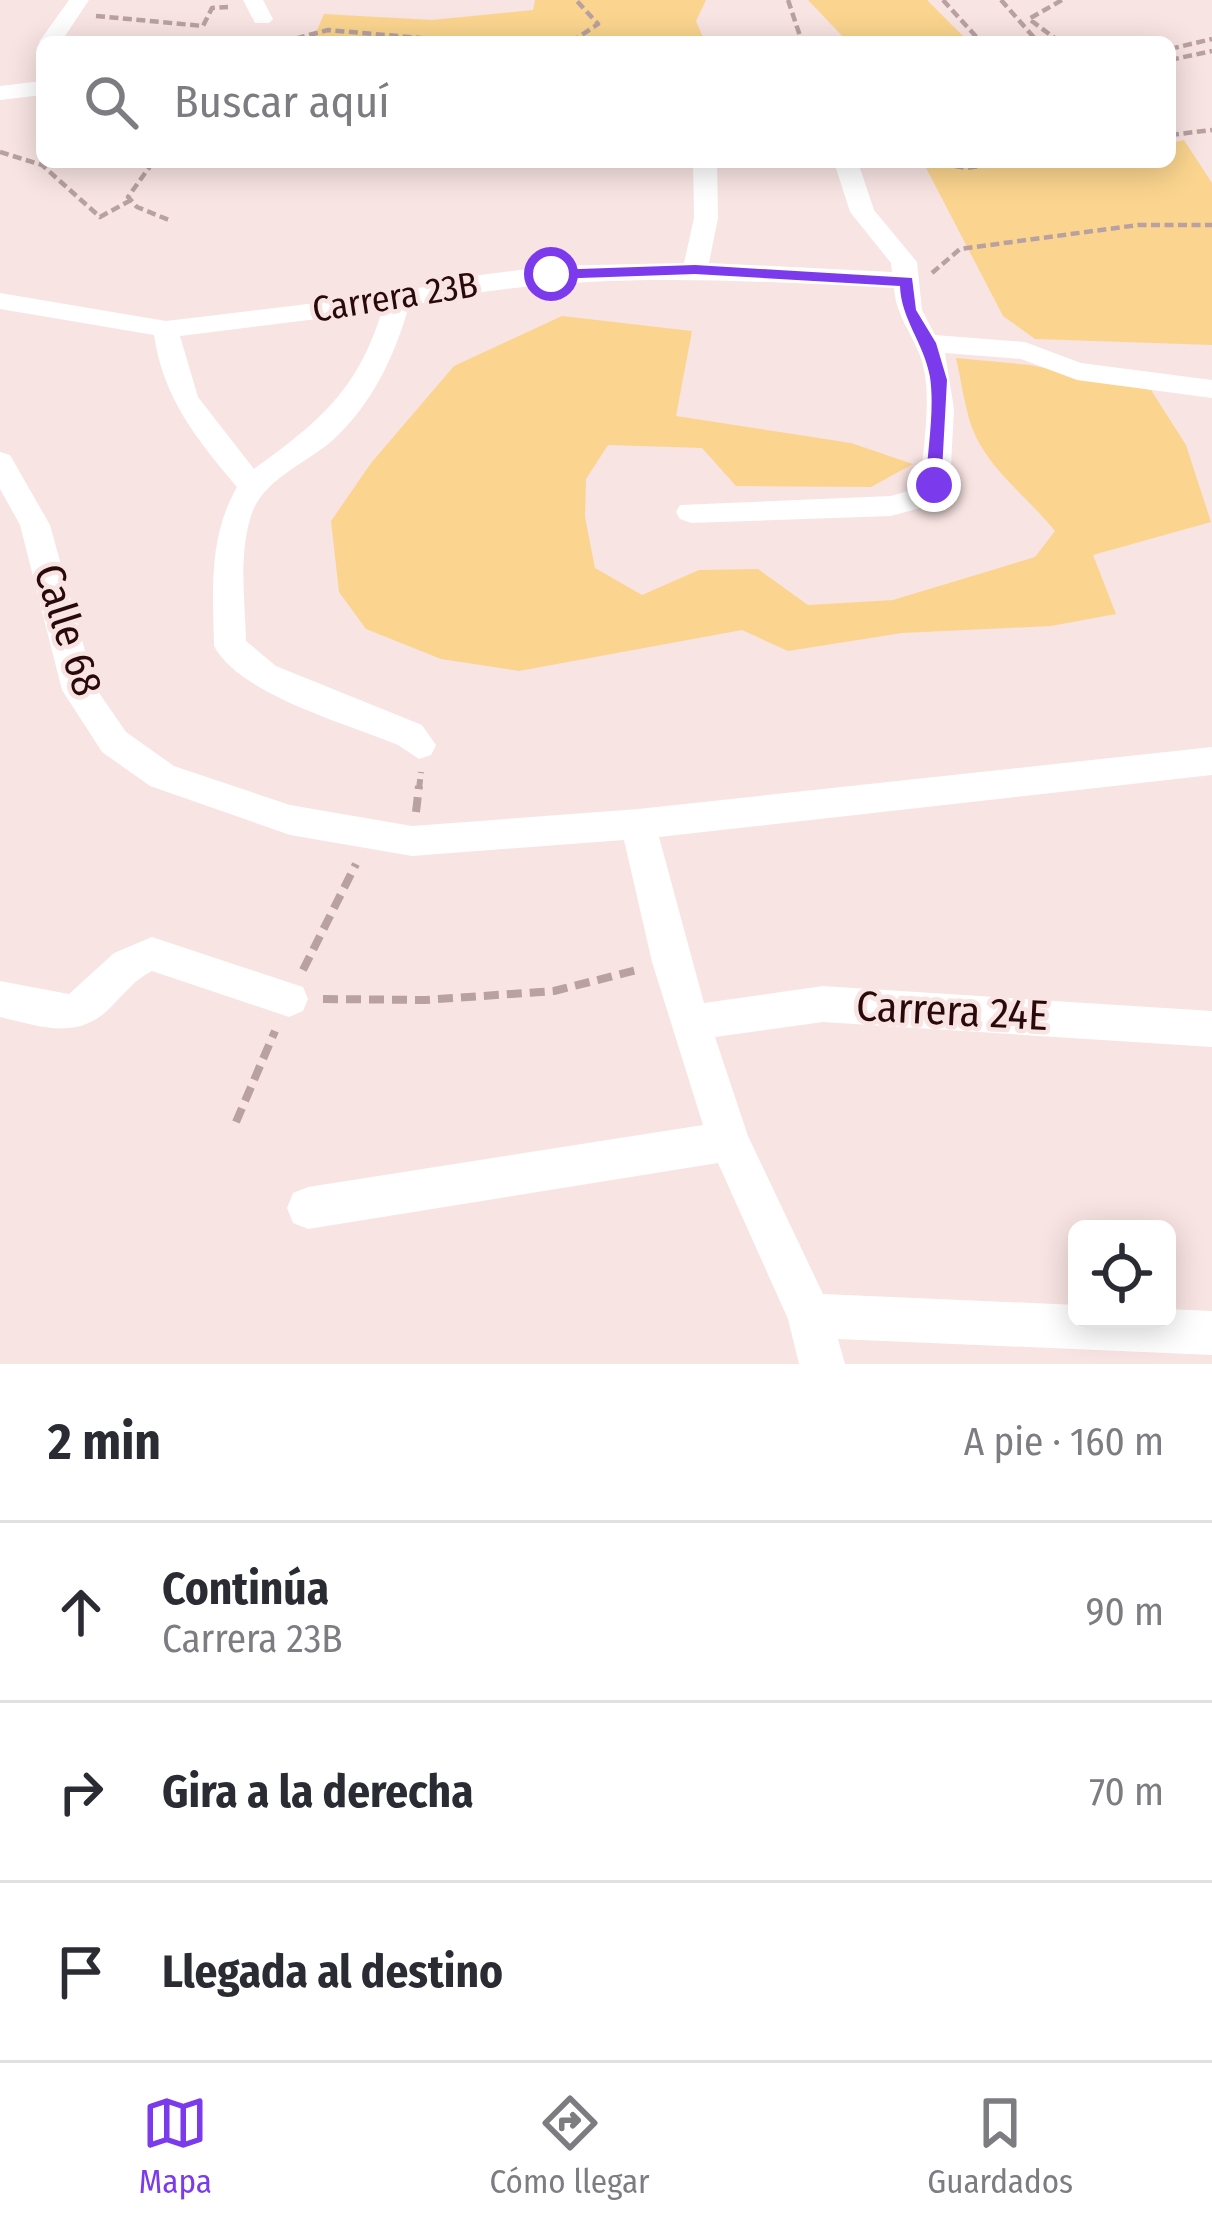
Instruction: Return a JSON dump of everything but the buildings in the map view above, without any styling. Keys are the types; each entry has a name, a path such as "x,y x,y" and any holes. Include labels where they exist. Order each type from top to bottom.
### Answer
{"street":[{"path":"54,36 74,8"},
{"path":"0,93 36,89"},
{"path":"695,270 706,218 705,168"},
{"path":"692,512 891,506 921,498 934,485 938,380 928,343 909,310 904,262 862,212 848,168"},
{"name":"Carrera 23B","path":"0,301 166,329 398,301 472,284 551,274 695,270 907,281"},
{"path":"398,301 380,364 325,431 252,486 238,511 228,551 230,646 264,675 410,735 419,745"},
{"path":"166,329 170,364 184,405 252,486"},
{"path":"928,343 1025,351 1077,371 1212,388"},
{"name":"Calle 68","path":"0,462 35,525 79,690 114,742 162,776 221,800 369,837 412,841 638,824 1212,761"},
{"path":"638,824 670,962 729,1141 811,1316 822,1364"},
{"path":"0,999 67,1012 83,1005 134,957 152,954 290,999"},
{"name":"Carrera 24E","path":"693,1022 823,1004 1212,1029"},
{"path":"308,1208 729,1141"},
{"path":"811,1316 1212,1333"}],"path":[{"path":"576,0 598,24 580,36"},
{"path":"788,0 800,36"},
{"path":"943,0 976,36"},
{"path":"1001,0 1034,36"},
{"path":"1052,36 1029,19 1062,0"},
{"path":"74,8 203,26 212,8 257,8"},
{"path":"306,36 328,30 398,36"},
{"path":"1176,48 1212,39"},
{"path":"1176,59 1212,51"},
{"path":"1176,133 1212,130"},
{"path":"0,152 23,154 36,163"},
{"path":"44,168 100,217 131,200"},
{"path":"148,168 127,194 169,220"},
{"path":"907,281 935,272 960,249 1138,225 1212,224"},
{"path":"412,841 422,757 419,745"},
{"path":"290,999 425,1000 554,991 670,962"}],"shaded area":[{"path":"535,0 706,0 696,21 702,36 315,36 324,14 432,20 533,10"},
{"path":"808,0 927,0 963,36 842,36"},
{"path":"1184,140 1212,183 1212,345 1035,339 1003,316 926,168 1176,168 1176,142"},
{"path":"562,316 692,331 676,416 851,443 913,464 871,487 736,486 702,448 608,445 586,479 585,517 595,568 642,595 699,570 758,569 808,605 893,600 1035,557 1055,531 978,441 956,358 1030,365 1151,390 1186,445 1211,522 1093,555 1116,614 1051,626 902,633 788,651 742,630 519,671 441,659 366,629 339,592 331,521 371,463 454,366"}],"route":[{"path":"551,274 695,270 907,281 909,310 928,343 938,380 934,485"}]}
